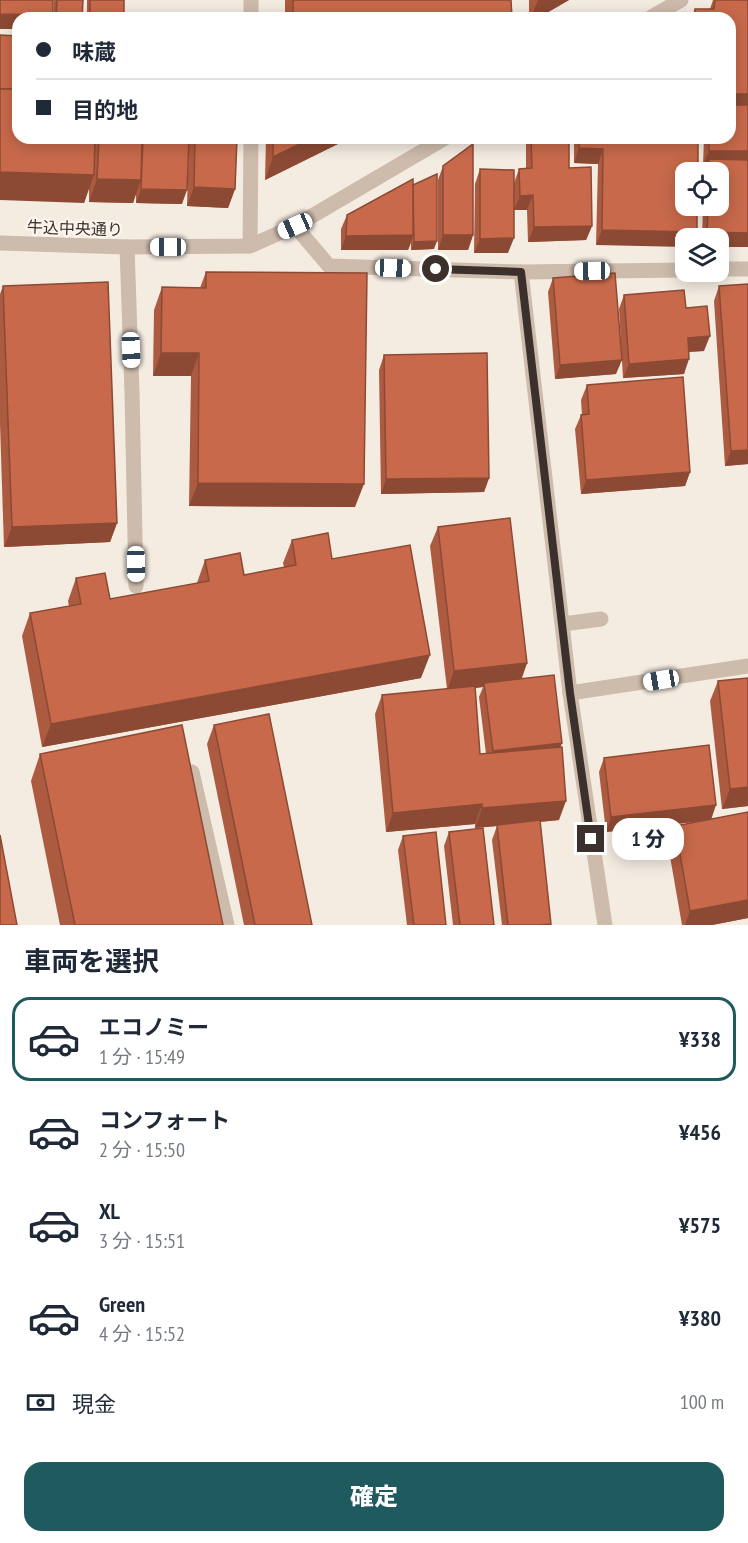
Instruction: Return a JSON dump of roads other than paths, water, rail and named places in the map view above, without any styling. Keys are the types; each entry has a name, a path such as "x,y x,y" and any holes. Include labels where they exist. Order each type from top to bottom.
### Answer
{"street":[{"path":"660,12 681,0"},
{"path":"250,246 251,144"},
{"name":"牛込中央通り","path":"0,243 127,247 250,246 295,226 435,144"},
{"path":"295,226 329,266 521,272 675,270"},
{"path":"127,247 136,586"},
{"path":"729,269 748,269"},
{"path":"521,272 570,693 604,925"},
{"path":"563,624 601,619"},
{"path":"570,693 748,666"},
{"path":"192,772 227,925"}]}
